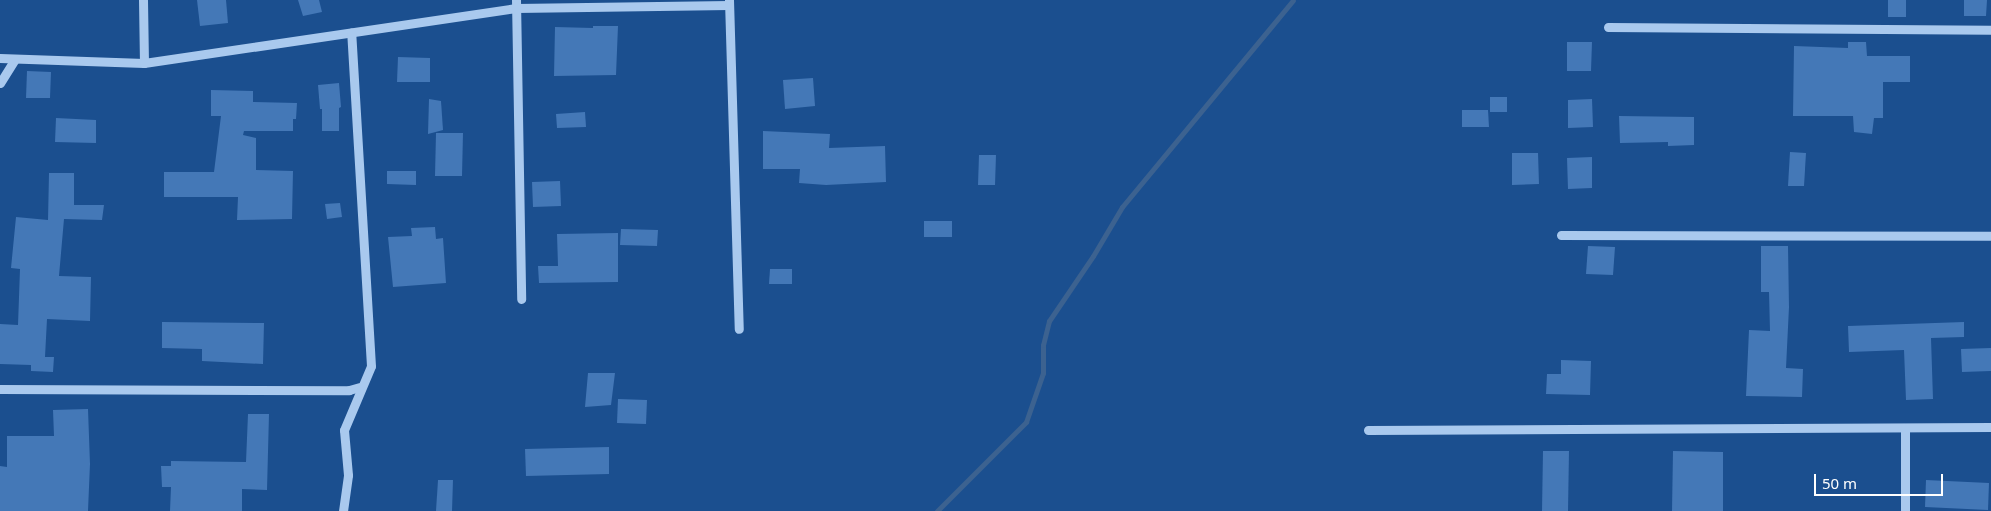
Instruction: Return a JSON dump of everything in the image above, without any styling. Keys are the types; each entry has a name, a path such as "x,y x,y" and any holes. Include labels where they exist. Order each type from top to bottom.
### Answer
{"street":[{"path":"143,0 144,63"},
{"path":"0,58 144,63 351,33 516,4 729,2 739,329"},
{"path":"516,4 522,299"},
{"path":"1608,28 1991,30"},
{"path":"343,511 348,475 344,430 360,387 371,366 351,33"},
{"path":"0,83 15,59"},
{"path":"1561,235 1991,236"},
{"path":"0,389 349,390 360,387"},
{"path":"1368,430 1991,427"},
{"path":"1905,428 1905,511"}],"building":[{"path":"197,0 226,0 228,23 200,26"},
{"path":"298,0 319,0 322,12 303,16"},
{"path":"1888,0 1906,0 1906,17 1888,17"},
{"path":"1964,0 1987,0 1986,16 1964,16"},
{"path":"593,26 618,26 616,75 554,76 555,27 593,28"},
{"path":"1567,42 1592,42 1591,71 1567,71"},
{"path":"1848,42 1866,42 1867,56 1910,56 1910,82 1883,82 1883,118 1874,118 1872,134 1854,132 1853,116 1793,116 1794,46 1848,48"},
{"path":"398,57 430,58 430,82 397,82"},
{"path":"27,71 51,72 50,98 26,98"},
{"path":"813,78 815,106 785,109 783,80"},
{"path":"339,83 341,107 339,108 339,131 322,131 322,109 320,109 318,85"},
{"path":"211,90 253,91 253,102 297,103 296,119 293,119 293,131 244,131 243,135 256,138 256,170 293,171 292,219 237,220 238,197 164,197 164,172 214,172 221,116 211,116"},
{"path":"1490,97 1507,97 1507,112 1490,112"},
{"path":"429,99 441,101 443,130 428,134"},
{"path":"1592,99 1593,127 1568,128 1568,100"},
{"path":"1462,110 1488,110 1489,127 1462,127"},
{"path":"585,112 586,127 557,128 556,114"},
{"path":"1619,116 1694,117 1694,145 1668,146 1668,142 1620,143"},
{"path":"56,118 96,120 96,143 55,142"},
{"path":"763,131 830,134 829,148 885,146 886,182 826,185 799,183 800,169 763,169"},
{"path":"436,133 463,133 462,176 435,176"},
{"path":"1790,152 1806,153 1804,186 1788,186"},
{"path":"1512,153 1538,153 1539,184 1512,185"},
{"path":"979,155 996,155 995,185 978,185"},
{"path":"1592,157 1592,188 1568,189 1567,158"},
{"path":"387,171 416,171 416,185 387,184"},
{"path":"49,173 74,173 74,205 104,205 102,220 64,219 59,276 91,277 90,321 47,319 45,357 54,357 53,372 31,371 31,365 0,364 0,324 18,325 20,269 11,268 16,217 48,220"},
{"path":"560,181 561,206 533,207 532,182"},
{"path":"340,203 342,217 327,219 325,204"},
{"path":"924,221 952,221 952,237 924,237"},
{"path":"435,227 436,239 443,238 446,283 393,287 388,237 412,236 411,228"},
{"path":"621,229 658,230 657,246 620,245"},
{"path":"618,233 618,282 539,283 538,266 558,266 557,234"},
{"path":"1588,246 1615,247 1613,275 1586,274"},
{"path":"1761,246 1788,246 1789,307 1786,368 1803,369 1802,397 1746,396 1749,330 1770,331 1769,292 1761,292"},
{"path":"770,269 792,269 792,284 769,284"},
{"path":"162,322 264,323 263,364 202,361 202,349 162,348"},
{"path":"1964,322 1964,337 1931,338 1933,399 1906,400 1904,350 1849,352 1848,326"},
{"path":"1991,348 1991,371 1962,372 1961,349"},
{"path":"1561,360 1591,361 1590,395 1546,394 1547,374 1561,374"},
{"path":"588,373 615,373 611,405 585,407"},
{"path":"618,399 647,400 646,424 617,423"},
{"path":"88,409 90,464 88,511 0,511 0,466 7,467 7,436 54,436 53,410"},
{"path":"248,414 269,414 267,490 242,489 242,511 170,511 171,487 162,487 161,466 171,466 171,461 246,462"},
{"path":"609,447 609,474 526,476 525,449"},
{"path":"1543,451 1569,451 1568,511 1542,511"},
{"path":"1673,451 1723,452 1723,511 1672,511"},
{"path":"438,480 453,480 452,511 436,511"},
{"path":"1926,480 1989,483 1988,510 1925,507"}],"waterway":[{"path":"937,511 1026,422 1043,373 1043,345 1049,321 1093,256 1122,207 1293,0"}]}
